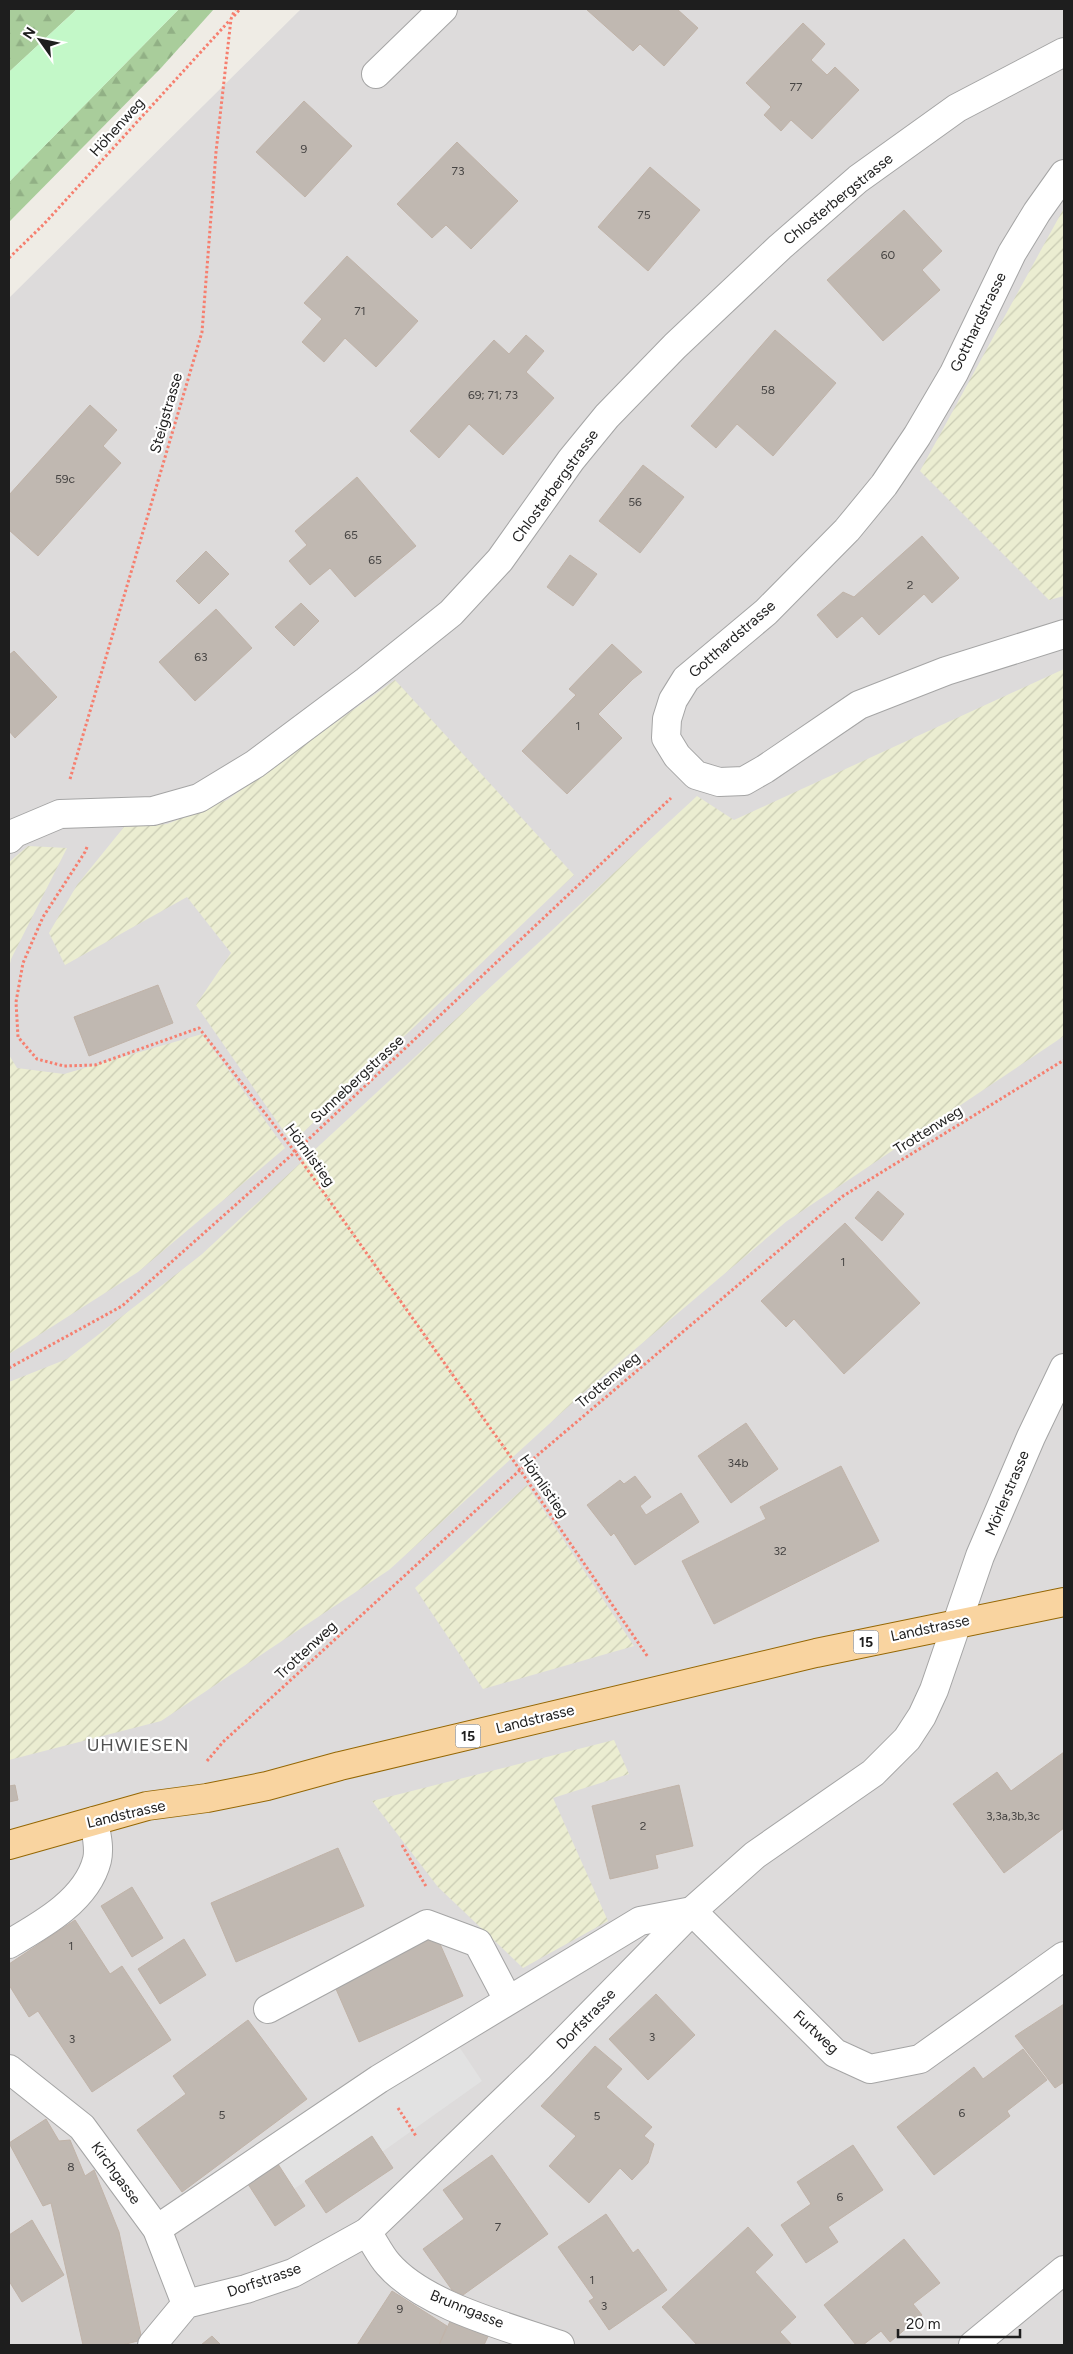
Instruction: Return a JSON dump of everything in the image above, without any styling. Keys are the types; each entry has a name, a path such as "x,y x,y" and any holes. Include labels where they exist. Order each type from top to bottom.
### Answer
{"main road":[{"name":"Landstrasse","path":"9,1845 147,1806 207,1798 267,1786 340,1766 669,1687 957,1622 1064,1602"}],"street":[{"path":"376,74 443,9"},
{"name":"Chlosterbergstrasse","path":"9,839 15,833 60,814 153,811 199,798 255,764 366,681 452,613 500,560 571,460 607,416 675,346 780,247 858,179 957,108 1064,52"},
{"name":"Gotthardstrasse","path":"1064,174 1036,212 1012,253 954,373 917,436 884,485 847,530 766,612 686,679 673,700 667,719 666,738 676,756 696,775 720,782 744,781 766,769 859,705 946,671 1064,634"},
{"name":"Mörlerstrasse","path":"957,1622 980,1556 1031,1437 1064,1368"},
{"name":"Dorfstrasse","path":"186,2304 246,2289 293,2274 367,2232 539,2067 692,1911 755,1855 873,1773 907,1738 922,1716 934,1690 957,1622"},
{"path":"9,1944 49,1921 79,1892 92,1873 97,1859 98,1848 94,1821"},
{"path":"158,2230 379,2079 640,1921 692,1911"},
{"name":"Furtweg","path":"692,1911 835,2053 870,2069 920,2059 1064,1956"},
{"path":"268,2009 427,1924 478,1943 508,2000"},
{"name":"Kirchgasse","path":"9,2069 82,2126 158,2230 186,2304"},
{"name":"Brunngasse","path":"367,2232 388,2264 413,2286 448,2304 560,2345"},
{"path":"973,2345 1064,2270"},
{"path":"152,2345 186,2304"}],"path":[{"name":"Steigstrasse","path":"60,814 202,332 216,152 231,19 235,9"},
{"name":"Höhenweg","path":"9,258 44,224 240,9"},
{"name":"Sunnebergstrasse","path":"9,1368 122,1306 295,1152 696,775"},
{"name":"Hörnlistieg","path":"95,813 85,852 43,917 23,964 16,1002 18,1037 37,1059 64,1066 95,1065 199,1028 295,1152 520,1470 651,1661"},
{"name":"Trottenweg","path":"204,1765 223,1742 520,1470 843,1196 1064,1060"},
{"path":"379,2079 418,2142"}],"shaded area":[{"path":"301,9 1064,9 1064,2345 9,2345 9,298"},
{"path":"452,2036 482,2081 382,2152 372,2137 294,2189 270,2152"}],"green space":[{"path":"9,9 77,9 9,72"},
{"path":"77,9 179,9 9,182 9,72"},
{"path":"179,9 214,9 161,68 9,222 9,182"},
{"path":"1064,208 1064,596 1049,600 920,471"},
{"path":"1064,669 1064,1036 787,1221 582,1394 389,1570 161,1721 9,1760 9,1382 67,1359 201,1255 697,796 734,820"},
{"path":"395,680 574,875 292,1143 196,1005 231,953 187,897 65,965 49,933 77,885 124,827 167,824 227,800"},
{"path":"28,846 67,848 11,959 9,969 9,862"},
{"path":"202,1034 285,1148 138,1272 9,1354 9,1055 17,1068 64,1074"},
{"path":"527,1485 634,1646 483,1689 415,1588"},
{"path":"614,1740 629,1774 553,1798 608,1921 523,1968 438,1887 372,1801"}],"building":[{"path":"586,9 677,9 698,28 664,66 640,44 633,51"},
{"path":"803,23 825,44 811,60 827,75 835,67 859,90 812,139 791,120 781,131 764,115 771,107 746,83"},
{"path":"304,101 352,146 305,197 256,152"},
{"path":"457,142 518,201 471,249 446,225 432,238 397,204"},
{"path":"650,167 700,210 648,271 598,227"},
{"path":"904,210 942,251 922,270 940,290 883,341 827,280"},
{"path":"347,256 418,321 376,367 345,338 324,362 302,342 322,319 304,303"},
{"path":"775,330 836,383 773,456 737,424 716,448 691,426"},
{"path":"526,335 544,351 526,372 554,398 503,455 469,424 439,458 410,431 494,340 509,354"},
{"path":"90,405 117,430 103,446 121,463 38,556 9,530 9,495"},
{"path":"643,465 684,497 640,553 599,521"},
{"path":"357,477 416,546 355,597 330,568 310,585 289,561 307,545 295,531"},
{"path":"922,536 959,578 932,603 924,594 879,635 862,616 837,638 817,615 843,592 854,597"},
{"path":"206,551 229,574 199,604 176,581"},
{"path":"570,555 597,574 573,606 547,587"},
{"path":"301,603 319,621 294,646 275,627"},
{"path":"216,609 252,648 195,701 159,662"},
{"path":"612,644 642,672 598,714 622,738 567,794 522,751 576,695 569,689"},
{"path":"14,651 57,697 15,738 9,731 9,655"},
{"path":"158,985 173,1023 89,1056 74,1017"},
{"path":"878,1191 904,1214 882,1241 855,1218"},
{"path":"845,1223 920,1303 844,1374 794,1319 786,1327 761,1301"},
{"path":"746,1423 778,1469 731,1503 698,1456"},
{"path":"841,1466 879,1541 714,1624 682,1561 766,1519 760,1507"},
{"path":"635,1476 651,1497 640,1506 646,1515 681,1493 699,1522 635,1565 614,1533 611,1536 587,1505 620,1480 624,1484"},
{"path":"1064,1752 1064,1828 1004,1873 953,1804 997,1772 1011,1791"},
{"path":"15,1785 18,1800 9,1802 9,1786"},
{"path":"679,1785 693,1846 655,1855 658,1868 610,1879 592,1806"},
{"path":"338,1848 364,1906 236,1962 211,1903"},
{"path":"132,1887 163,1938 132,1957 101,1906"},
{"path":"75,1920 110,1974 122,1966 171,2040 92,2092 38,2011 29,2017 9,1985 9,1964"},
{"path":"436,1935 463,1996 359,2042 333,1982"},
{"path":"184,1939 206,1975 160,2004 138,1969"},
{"path":"656,1994 695,2035 648,2080 609,2039"},
{"path":"1064,2004 1064,2082 1055,2088 1015,2036"},
{"path":"248,2020 307,2099 182,2192 137,2130 186,2094 173,2076"},
{"path":"595,2046 622,2069 606,2087 652,2127 644,2136 654,2144 648,2163 632,2180 620,2168 589,2203 549,2166 576,2136 541,2106"},
{"path":"1023,2049 1047,2080 1007,2111 1010,2116 934,2175 897,2127 974,2067 983,2079"},
{"path":"46,2119 59,2141 70,2140 85,2176 94,2170 119,2232 142,2340 122,2345 83,2345 51,2203 43,2206 9,2143"},
{"path":"372,2136 393,2168 326,2213 305,2181"},
{"path":"853,2145 883,2190 828,2227 838,2242 806,2263 781,2225 811,2204 797,2182"},
{"path":"492,2155 548,2234 463,2295 452,2290 423,2249 464,2219 443,2190"},
{"path":"278,2164 305,2206 275,2226 248,2184"},
{"path":"606,2214 633,2253 638,2249 667,2290 609,2330 589,2301 594,2298 558,2247"},
{"path":"32,2220 64,2275 22,2302 9,2281 9,2235"},
{"path":"748,2227 773,2255 755,2272 796,2317 780,2332 792,2345 697,2345 662,2307"},
{"path":"904,2239 940,2283 913,2304 922,2315 890,2342 881,2331 863,2345 856,2345 824,2305"},
{"path":"392,2291 447,2326 439,2345 357,2345"},
{"path":"453,2315 490,2332 484,2345 439,2345"},
{"path":"212,2336 221,2345 201,2345"}],"district":[{"name":"UHWIESEN","path":"138,1745"}]}
